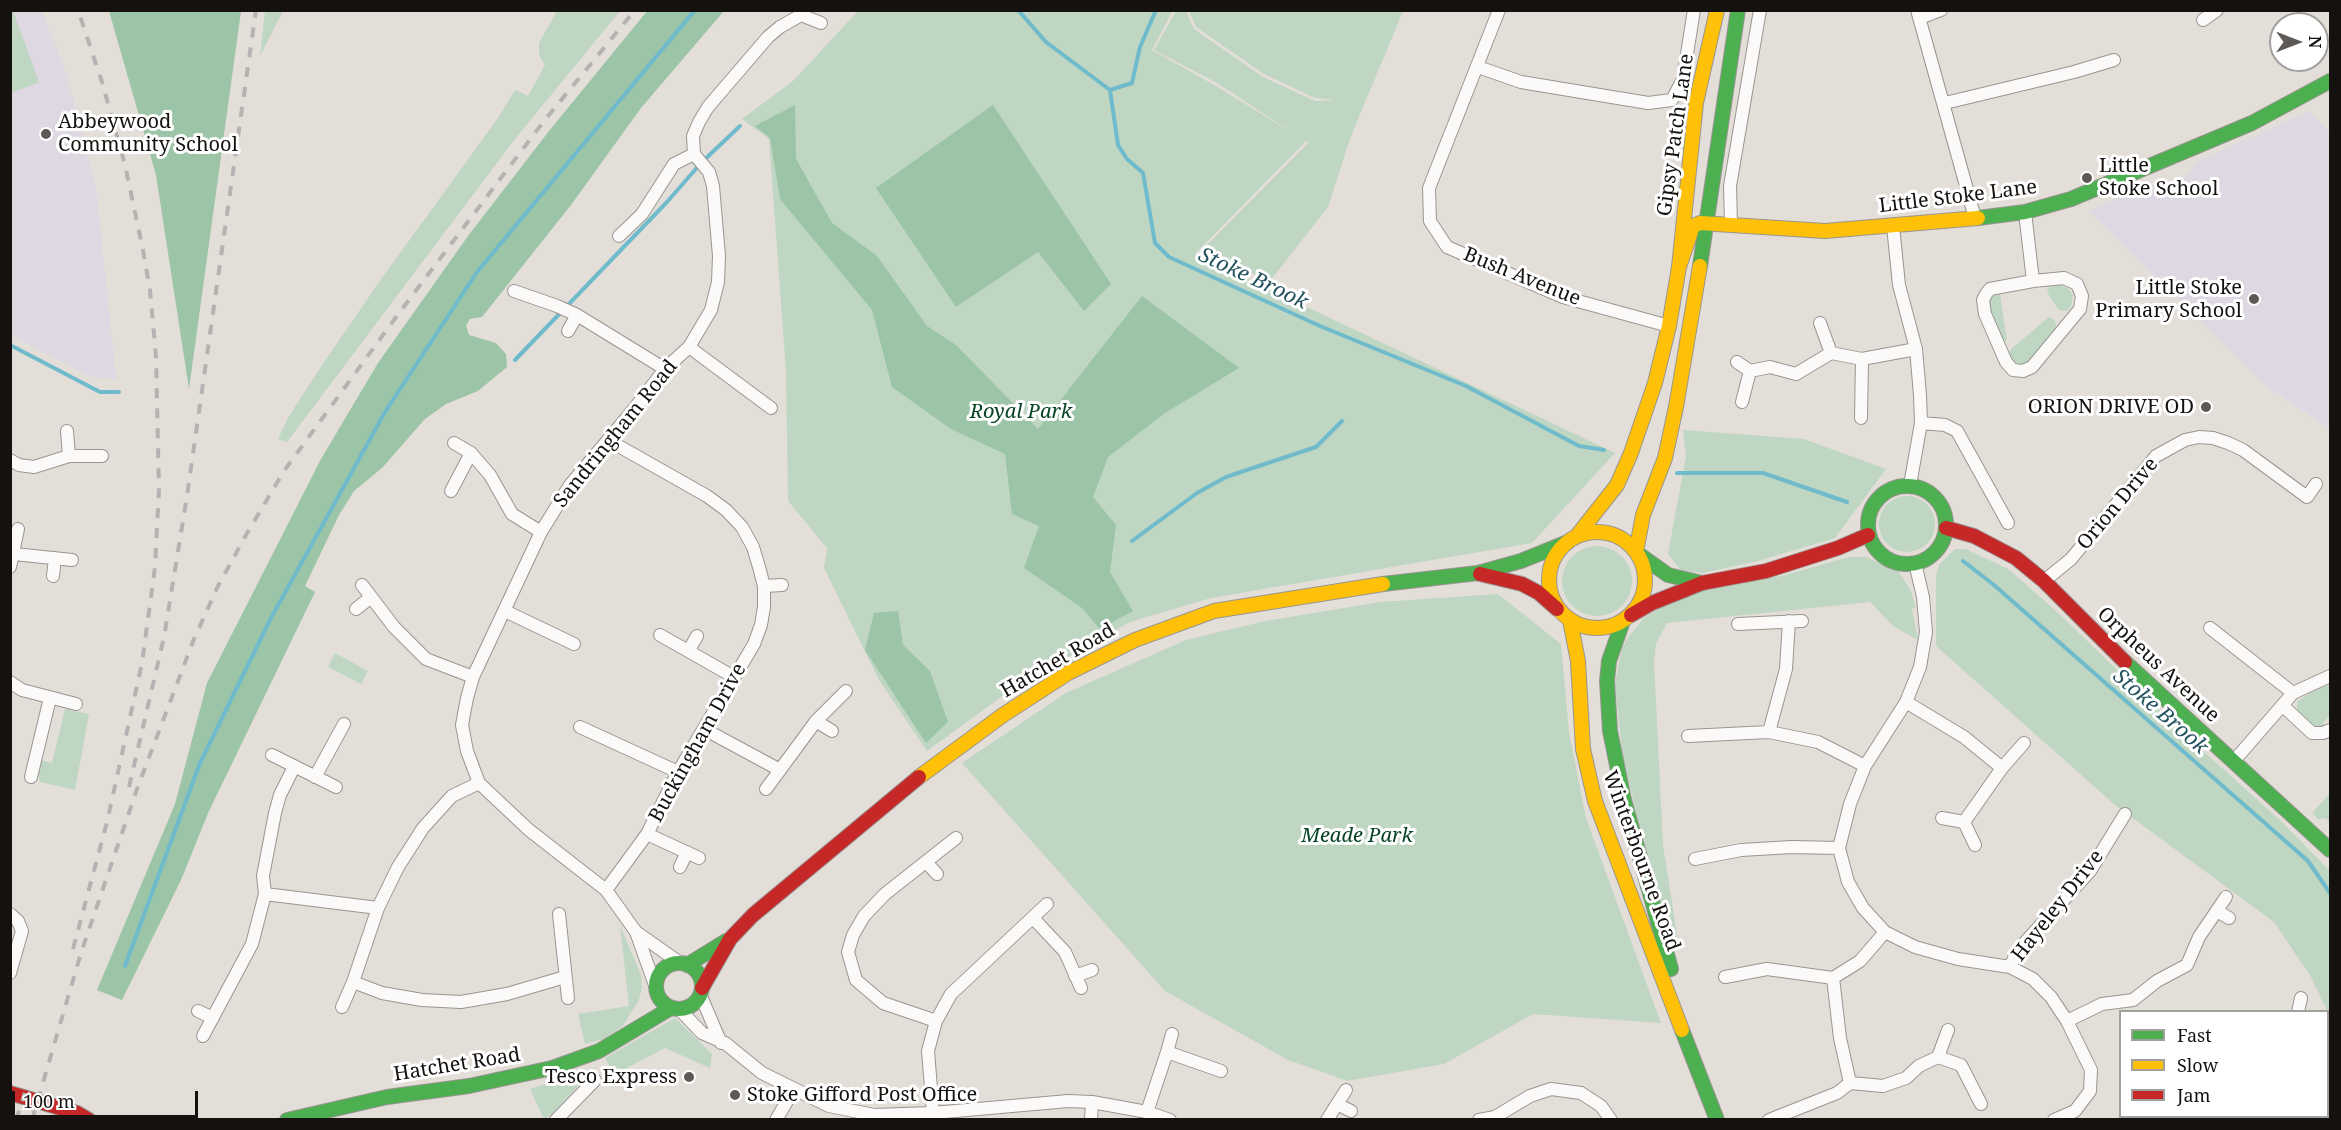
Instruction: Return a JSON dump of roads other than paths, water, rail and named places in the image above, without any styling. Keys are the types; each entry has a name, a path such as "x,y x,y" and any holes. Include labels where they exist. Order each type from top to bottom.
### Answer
{"street":[{"name":"Bush Avenue","path":"1499,10 1429,188 1430,221 1447,247 1563,297 1669,327"},
{"path":"1478,67 1521,82 1648,103 1672,100 1683,79 1694,10"},
{"name":"Gipsy Patch Lane","path":"1572,540 1617,485 1631,453 1655,383 1669,327 1679,267 1696,103 1717,10"},
{"path":"1626,619 1643,595 1645,583 1638,554 1643,515 1665,458 1707,223 1738,10"},
{"path":"1731,225 1730,186 1760,10"},
{"path":"1941,10 1919,14 1975,218"},
{"path":"2203,20 2217,10"},
{"path":"619,236 642,214 674,165 694,154 693,136 708,107 768,37 801,13 821,23"},
{"path":"1945,103 2114,60"},
{"name":"Little Stoke Lane","path":"1707,223 1825,231 2025,212 2071,199 2252,123 2331,81"},
{"name":"Sandringham Road","path":"657,992 636,932 606,890 529,830 479,783 467,751 462,725 473,677 541,531 570,485 665,369 689,346 711,310 715,300 720,259 713,186 709,172 694,154"},
{"path":"2025,212 2033,281"},
{"name":"Gipsy Patch Lane","path":"1679,267 1693,226 1707,223"},
{"path":"1893,226 1899,285 1916,349 1921,423 1910,485"},
{"path":"2064,278 2077,284 2082,296 2080,309 2032,367 2024,371 2013,370 2006,362 1985,314 1983,300 1990,289 2033,281 2064,278"},
{"path":"514,291 577,315 665,369"},
{"path":"568,331 577,315"},
{"path":"1820,323 1831,353"},
{"path":"1669,327 1688,334"},
{"path":"689,346 771,408"},
{"path":"1737,362 1750,371 1770,367 1796,374 1831,353 1862,359 1916,349"},
{"path":"1861,418 1862,359"},
{"path":"1742,402 1750,371"},
{"path":"1921,423 1945,425 1957,431 2008,523"},
{"path":"67,431 69,456"},
{"name":"Orion Drive","path":"2044,581 2071,559 2156,456 2185,440 2213,438 2243,450 2307,497 2316,484"},
{"name":"Buckingham Drive","path":"606,890 647,834 678,772 754,644 761,625 764,586 753,547 742,527 726,510 707,496 608,440"},
{"path":"454,442 471,453 486,470 512,514 541,531"},
{"path":"451,491 471,453"},
{"path":"10,460 19,465 34,467 69,456 102,456"},
{"path":"1910,485 1934,496 1943,510 1946,528 1940,546 1930,556 1915,563 1903,564 1891,561 1880,553 1868,535 1869,516 1880,496 1892,488 1910,485"},
{"name":"Orpheus Avenue","path":"1946,528 1974,536 2016,558 2044,581 2110,650 2331,850"},
{"path":"10,567 18,529"},
{"path":"1702,583 1668,575 1618,537 1599,532 1572,540 1561,549 1552,563 1549,581 1555,603 1566,617 1583,626 1604,628 1626,619 1652,603 1702,583 1766,571 1838,548 1868,535"},
{"name":"Hatchet Road","path":"701,991 730,939 753,915 922,775 1003,715 1068,674 1136,640 1214,611 1378,585 1478,573 1521,561 1572,540"},
{"path":"14,554 72,560"},
{"path":"53,576 55,558"},
{"path":"1915,563 1923,597 1926,632 1920,667 1906,702 1865,766 1850,804 1839,848 1848,882 1863,908 1885,932 1915,947 1958,959 2010,967 2033,978 2051,997 2067,1021 2091,1070 2090,1091 2075,1111 2054,1119"},
{"name":"Hatchet Road","path":"1478,573 1522,584 1539,593 1566,617"},
{"path":"362,585 395,628 426,658 473,677"},
{"path":"764,586 782,585"},
{"path":"356,609 371,597"},
{"path":"505,611 574,644"},
{"name":"Winterbourne Road","path":"1566,617 1578,661 1583,749 1595,801 1717,1119"},
{"name":"Winterbourne Road","path":"1626,619 1609,661 1607,681 1610,731 1624,800 1699,1072"},
{"path":"1738,624 1796,621 1769,732"},
{"path":"2210,628 2294,693"},
{"path":"660,635 734,677"},
{"path":"689,650 697,636"},
{"path":"2234,762 2294,693 2331,676"},
{"path":"10,682 22,690 76,704"},
{"path":"766,789 816,721 846,691"},
{"path":"29,768 50,698"},
{"path":"1906,702 1964,737 2002,768"},
{"path":"2283,706 2312,733 2331,730"},
{"path":"816,721 832,731"},
{"path":"315,777 344,724"},
{"path":"580,727 678,772"},
{"path":"704,729 780,770"},
{"path":"1688,736 1769,732 1818,742 1865,766"},
{"path":"1964,822 2002,768 2024,743"},
{"path":"272,755 336,787"},
{"path":"203,1036 252,944 265,894 263,876 273,822 280,795 294,767"},
{"path":"342,1007 378,908 398,867 423,828 452,796 479,783"},
{"name":"Hayeley Drive","path":"2010,967 2019,950 2090,871 2125,814"},
{"path":"1942,818 1964,822"},
{"path":"1964,822 1975,845"},
{"path":"647,834 699,858"},
{"path":"936,1021 883,1003 856,980 848,952 853,935 864,916 885,894 956,838"},
{"path":"1695,859 1741,850 1792,847 1839,848"},
{"path":"680,867 687,852"},
{"path":"926,862 937,874"},
{"path":"265,894 378,908"},
{"path":"2067,1021 2102,1004 2133,1000 2157,981 2187,965 2199,937 2226,897"},
{"path":"933,1113 928,1051 936,1021 951,994 1047,904"},
{"path":"2217,911 2229,918"},
{"path":"559,914 568,998"},
{"path":"10,973 14,950 22,932 14,917"},
{"path":"1033,918 1065,952 1081,988"},
{"name":"Sandringham Road","path":"636,932 684,964"},
{"path":"1725,977 1767,969 1833,978 1860,961 1885,932"},
{"name":"Hatchet Road","path":"684,964 730,939"},
{"path":"721,1043 701,991 698,974 684,964 673,964 662,971 657,980 657,992 666,1005 675,1008 702,1033 721,1043 725,1044 762,1073 829,1106 874,1117 933,1113 988,1114 1068,1101 1092,1102 1147,1112 1170,1119"},
{"path":"1076,976 1092,970"},
{"path":"353,982 382,993 422,1000 461,1002 507,994 565,977"},
{"path":"1833,978 1840,1038 1850,1083"},
{"path":"675,1008 692,1005 701,991"},
{"name":"Hatchet Road","path":"628,1034 657,992"},
{"path":"2298,1010 2301,998"},
{"name":"Hatchet Road","path":"287,1119 387,1097 522,1076 598,1051 675,1008"},
{"path":"198,1011 213,1018"},
{"path":"1769,1119 1837,1093 1850,1083 1883,1086 1906,1078 1919,1066 1938,1057 1948,1030"},
{"path":"1147,1112 1172,1034"},
{"path":"1167,1052 1221,1071"},
{"path":"1938,1057 1961,1065 1981,1104"},
{"path":"556,1119 595,1080"},
{"path":"776,1119 794,1089"},
{"path":"1479,1119 1495,1118 1530,1096 1551,1089 1581,1093 1601,1106 1611,1119"},
{"path":"1327,1119 1346,1090"},
{"path":"15,1094 77,1113 89,1119"},
{"path":"1091,1119 1092,1102"},
{"path":"1337,1104 1351,1112"}],"waterway":[{"path":"125,966 200,763 271,618 385,412 477,272 695,10"},
{"name":"Stoke Brook","path":"1018,10 1046,42 1110,90 1118,145 1127,159 1143,173 1155,243 1169,257 1320,326 1466,386 1579,446 1604,450"},
{"path":"1110,90 1132,83 1140,47 1156,10"},
{"path":"515,360 667,202 701,163 740,126"},
{"path":"10,345 100,392 119,392"},
{"path":"1132,541 1197,493 1226,477 1316,447 1342,421"},
{"name":"Stoke Brook","path":"1677,473 1763,473 1847,502"},
{"name":"Stoke Brook","path":"1963,561 1994,585 2308,861 2330,893"}],"railway":[{"path":"73,949 107,822 142,663 155,567 159,489 156,357 150,290 125,165 102,82 78,10"},
{"path":"129,787 164,637 187,496 256,10"},
{"path":"32,1120 81,953 137,789 194,639 218,586 284,471 399,313 544,121 635,10"},
{"path":"16,1120 25,1093"}],"place":[{"name":"Abbeywood Community School","path":"46,134"},
{"name":"Little Stoke School","path":"2087,178"},
{"name":"Little Stoke Primary School","path":"2254,299"},
{"name":"ORION DRIVE OD","path":"2206,407"},
{"name":"Tesco Express","path":"689,1077"},
{"name":"Stoke Gifford Post Office","path":"735,1095"}],"park label":[{"name":"Royal Park","path":"1021,412"},
{"name":"Meade Park","path":"1357,836"}]}
